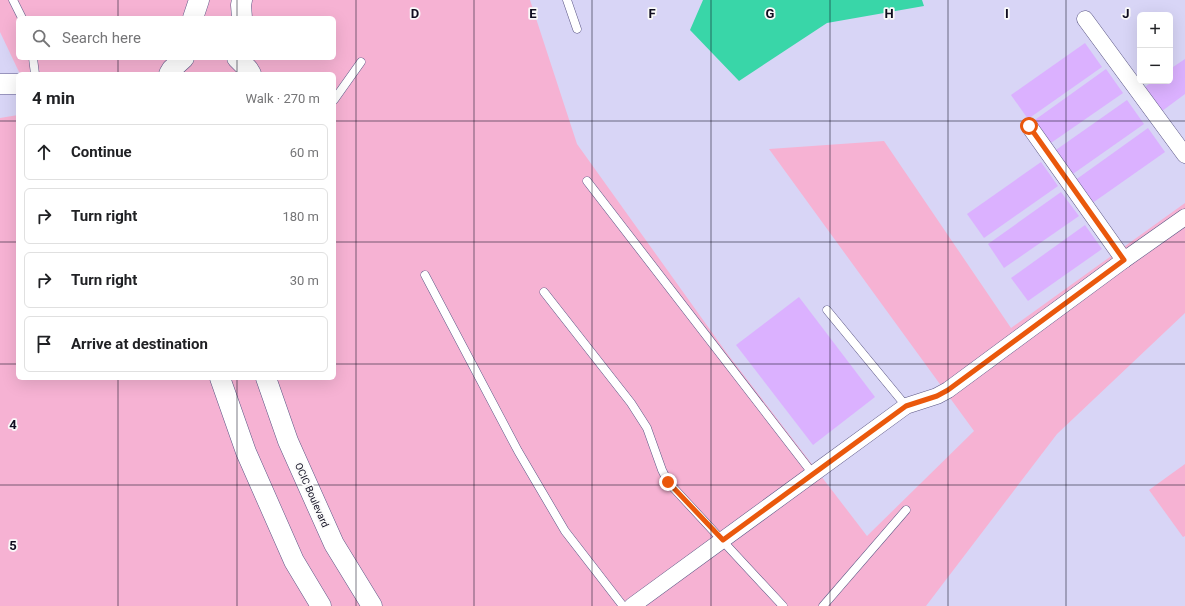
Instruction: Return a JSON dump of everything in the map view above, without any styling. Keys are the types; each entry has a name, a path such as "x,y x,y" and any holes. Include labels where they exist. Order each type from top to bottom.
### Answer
{"street":[{"path":"195,16 199,0"},
{"path":"242,0 242,16"},
{"path":"1085,18 1185,155"},
{"path":"0,84 16,84"},
{"path":"1029,126 1124,260"},
{"path":"632,606 906,406 937,396 948,390 1124,260 1185,217"},
{"path":"221,380 246,452 294,561 320,606"},
{"name":"OCIC Boulevard","path":"267,380 288,441 334,544 372,606"}],"lane":[{"path":"13,0 21,16"},
{"path":"567,0 576,29"},
{"path":"33,60 35,72"},
{"path":"336,97 361,62"},
{"path":"587,181 813,474"},
{"path":"425,275 518,451 565,531 622,606"},
{"path":"544,292 631,403 647,428 662,470 668,482 783,606"},
{"path":"827,310 906,406"},
{"path":"823,606 906,510"}],"shaded area":[{"path":"0,0 530,0 577,144 726,352 867,536 974,431 769,149 884,141 1011,328 1185,203 1185,313 1057,434 926,606 0,606 0,118 16,115 16,380 336,380 336,72 19,72 0,32"},
{"path":"703,0 922,0 924,6 827,23 739,81 690,30"},
{"path":"1185,464 1185,536 1183,537 1149,490"}],"building":[{"path":"1085,43 1102,67 1028,119 1011,95"},
{"path":"1185,59 1185,94 1158,114 1141,90 1149,84 1173,84 1173,67"},
{"path":"1106,69 1123,93 1048,145 1032,122"},
{"path":"1127,100 1144,124 1070,176 1053,152"},
{"path":"1148,128 1165,152 1091,204 1074,181"},
{"path":"1041,162 1058,186 984,238 967,214"},
{"path":"1061,192 1079,216 1004,268 988,244"},
{"path":"1085,225 1102,249 1028,301 1011,278"},
{"path":"799,297 875,397 813,445 736,345"}],"route":[{"path":"668,482 723,540 906,406 937,396 948,390 1124,260 1029,126"}]}
